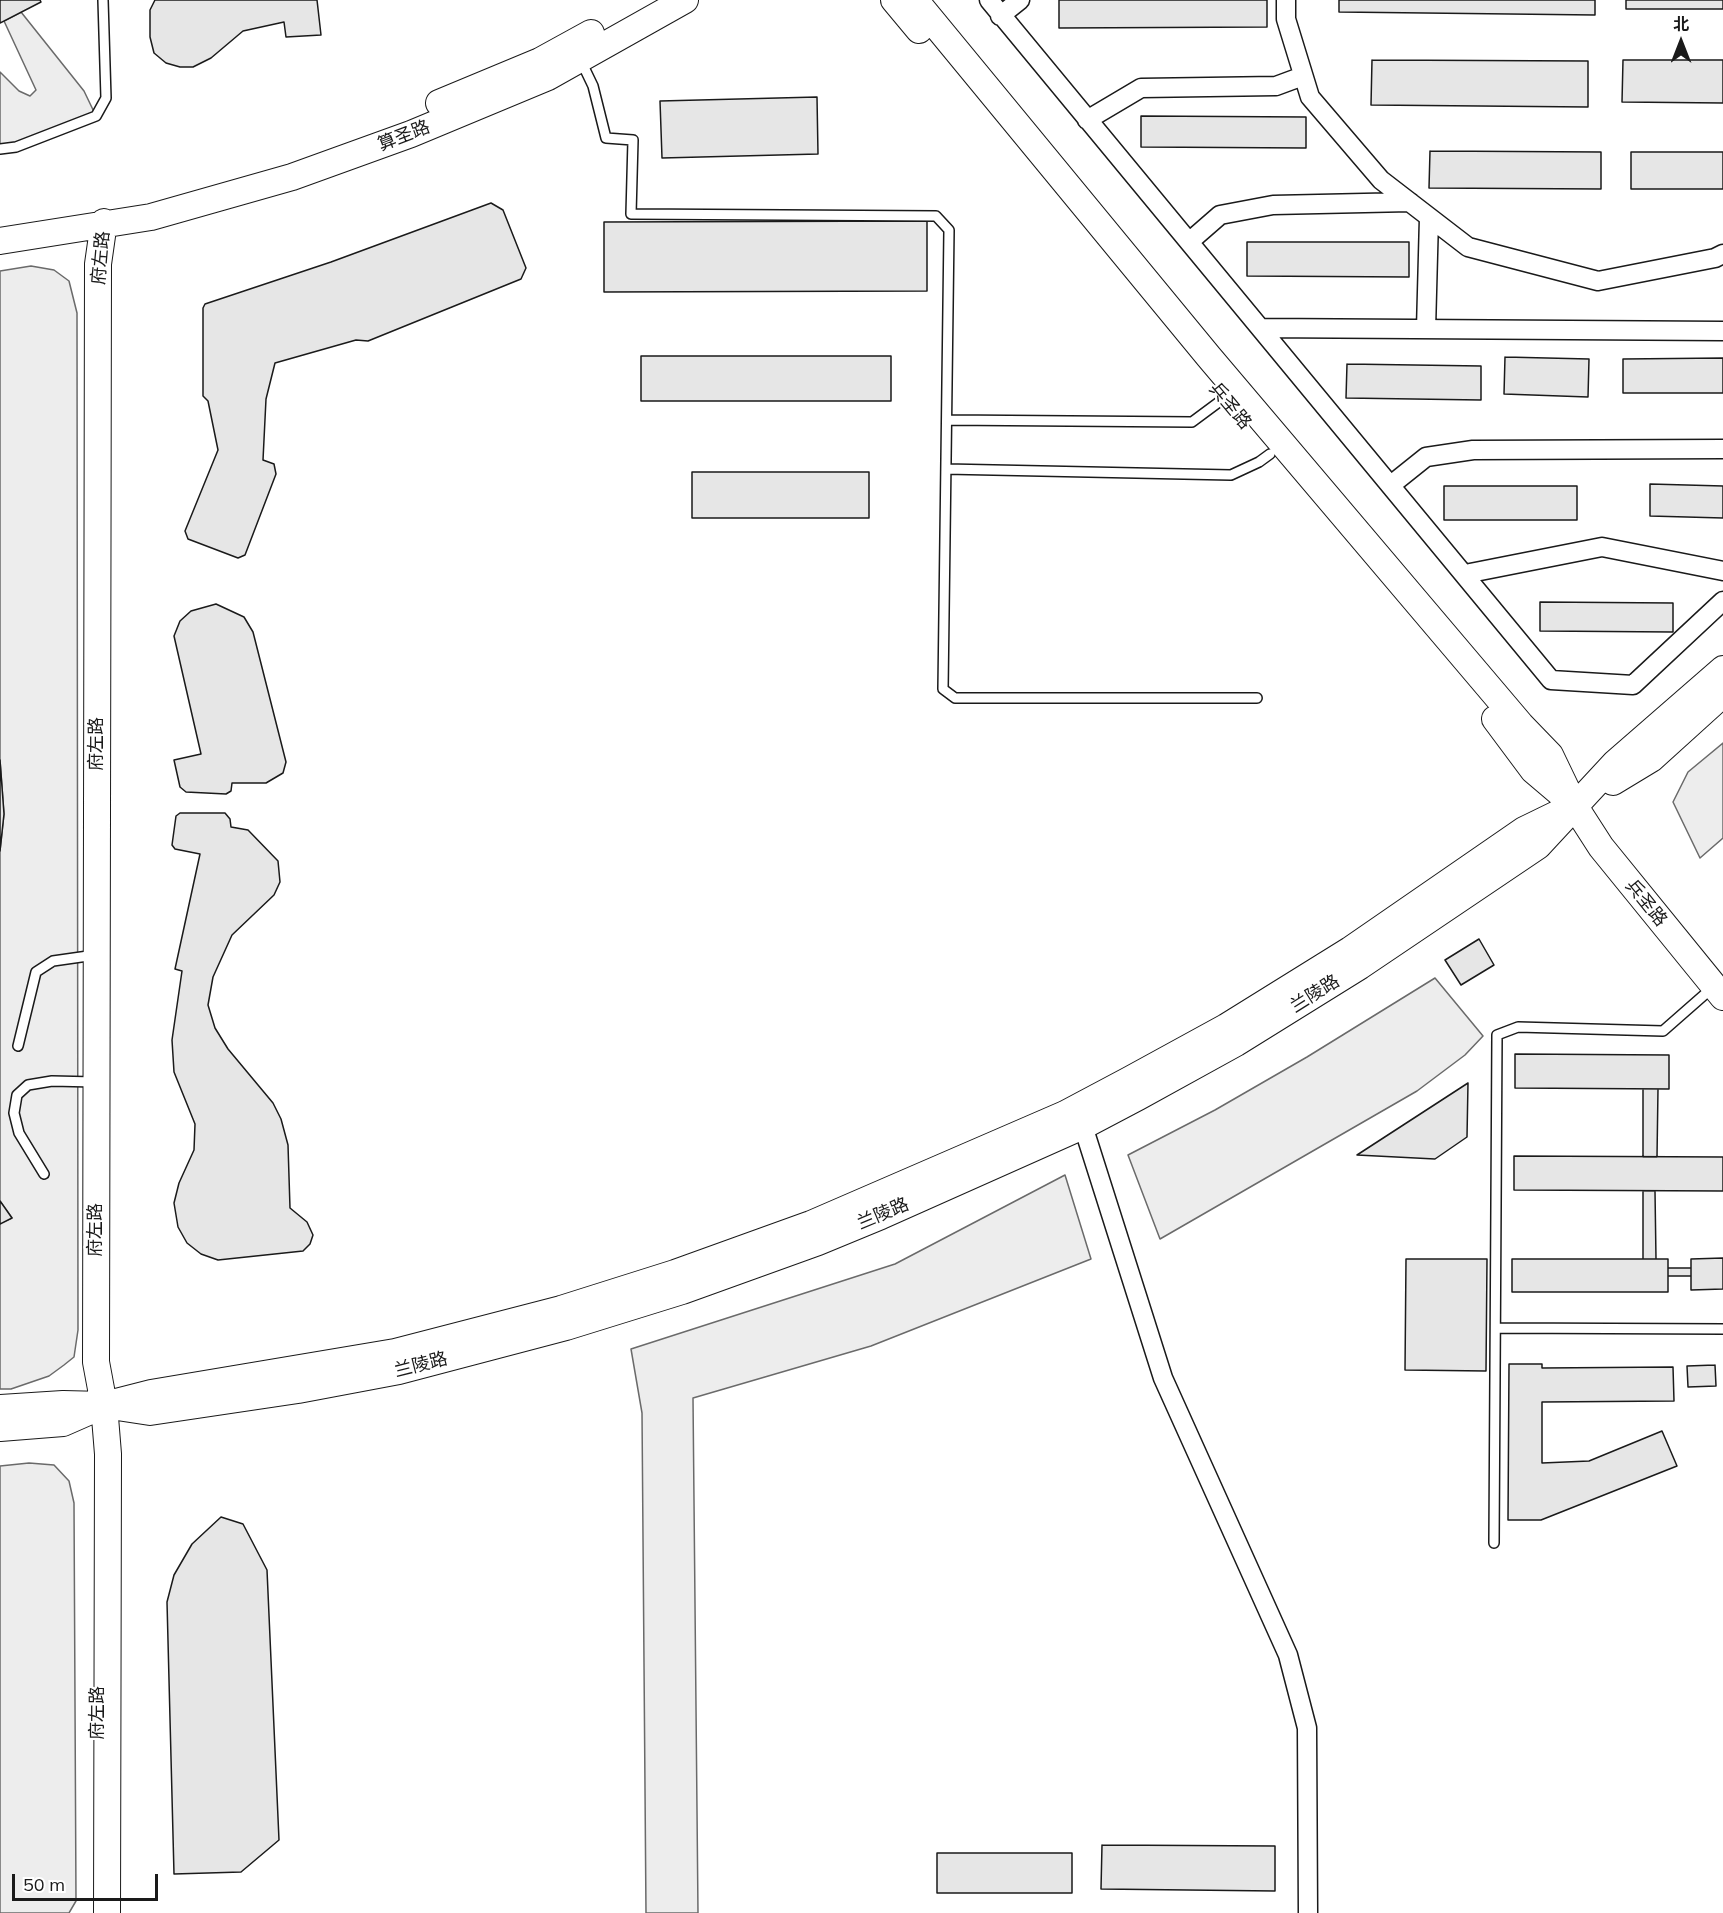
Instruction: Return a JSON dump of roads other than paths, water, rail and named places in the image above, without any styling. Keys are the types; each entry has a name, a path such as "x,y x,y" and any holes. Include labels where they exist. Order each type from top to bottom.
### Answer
{"main road":[{"name":"算圣路","path":"0,225 59,218 104,222 153,200 286,160 405,118 540,61 648,0"},
{"name":"算圣路","path":"0,241 57,233 104,222 151,217 292,177 411,134 548,77 685,0"},
{"name":"兵圣路","path":"894,0 1223,399 1510,737 1533,770 1614,837 1720,985"},
{"name":"兵圣路","path":"915,0 1209,357 1521,725 1550,755 1574,805"},
{"name":"府左路","path":"97,1913 98,1455 104,1405 96,1362 98,264 104,222"},
{"name":"府左路","path":"104,222 109,262 104,1405 108,1454 107,1913"},
{"name":"兰陵路","path":"0,1408 63,1404 104,1405 150,1412 298,1390 399,1371 566,1327 682,1291 818,1242 1083,1126 1236,1043 1399,940 1538,846 1615,763 1723,669"},
{"name":"兰陵路","path":"0,1428 63,1423 104,1405 151,1393 395,1353 571,1306 675,1273 811,1224 1065,1114 1245,1015 1418,906 1524,830 1574,805 1652,759 1723,694"}],"street":[{"path":"989,0 1551,681 1633,685 1723,601"},
{"path":"1000,16 1020,0"},
{"path":"1286,0 1286,19 1310,97 1381,180 1468,247 1598,281 1715,258 1723,254"},
{"path":"1087,120 1141,88 1276,86 1304,76"},
{"path":"1188,242 1220,215 1273,205 1410,202"},
{"path":"1426,329 1429,218"},
{"path":"1260,328 1723,331"},
{"path":"1391,485 1426,457 1473,450 1723,449"},
{"path":"1465,574 1602,547 1723,571"},
{"path":"1083,1126 1163,1378 1288,1655 1307,1728 1308,1913"}],"lane":[{"path":"0,149 16,147 96,116 106,98 102,2"},
{"path":"579,59 593,86 606,138 633,140 631,214 936,216 949,230 944,689 956,698 1257,698"},
{"path":"947,420 1192,422 1223,399"},
{"path":"946,470 1231,475 1259,462 1270,454"},
{"path":"18,1046 36,972 53,961 97,955"},
{"path":"1494,1543 1497,1035 1518,1028 1663,1031 1720,985"},
{"path":"44,1174 19,1133 14,1113 17,1095 28,1085 52,1081 97,1083"},
{"path":"1496,1328 1723,1329"}]}
